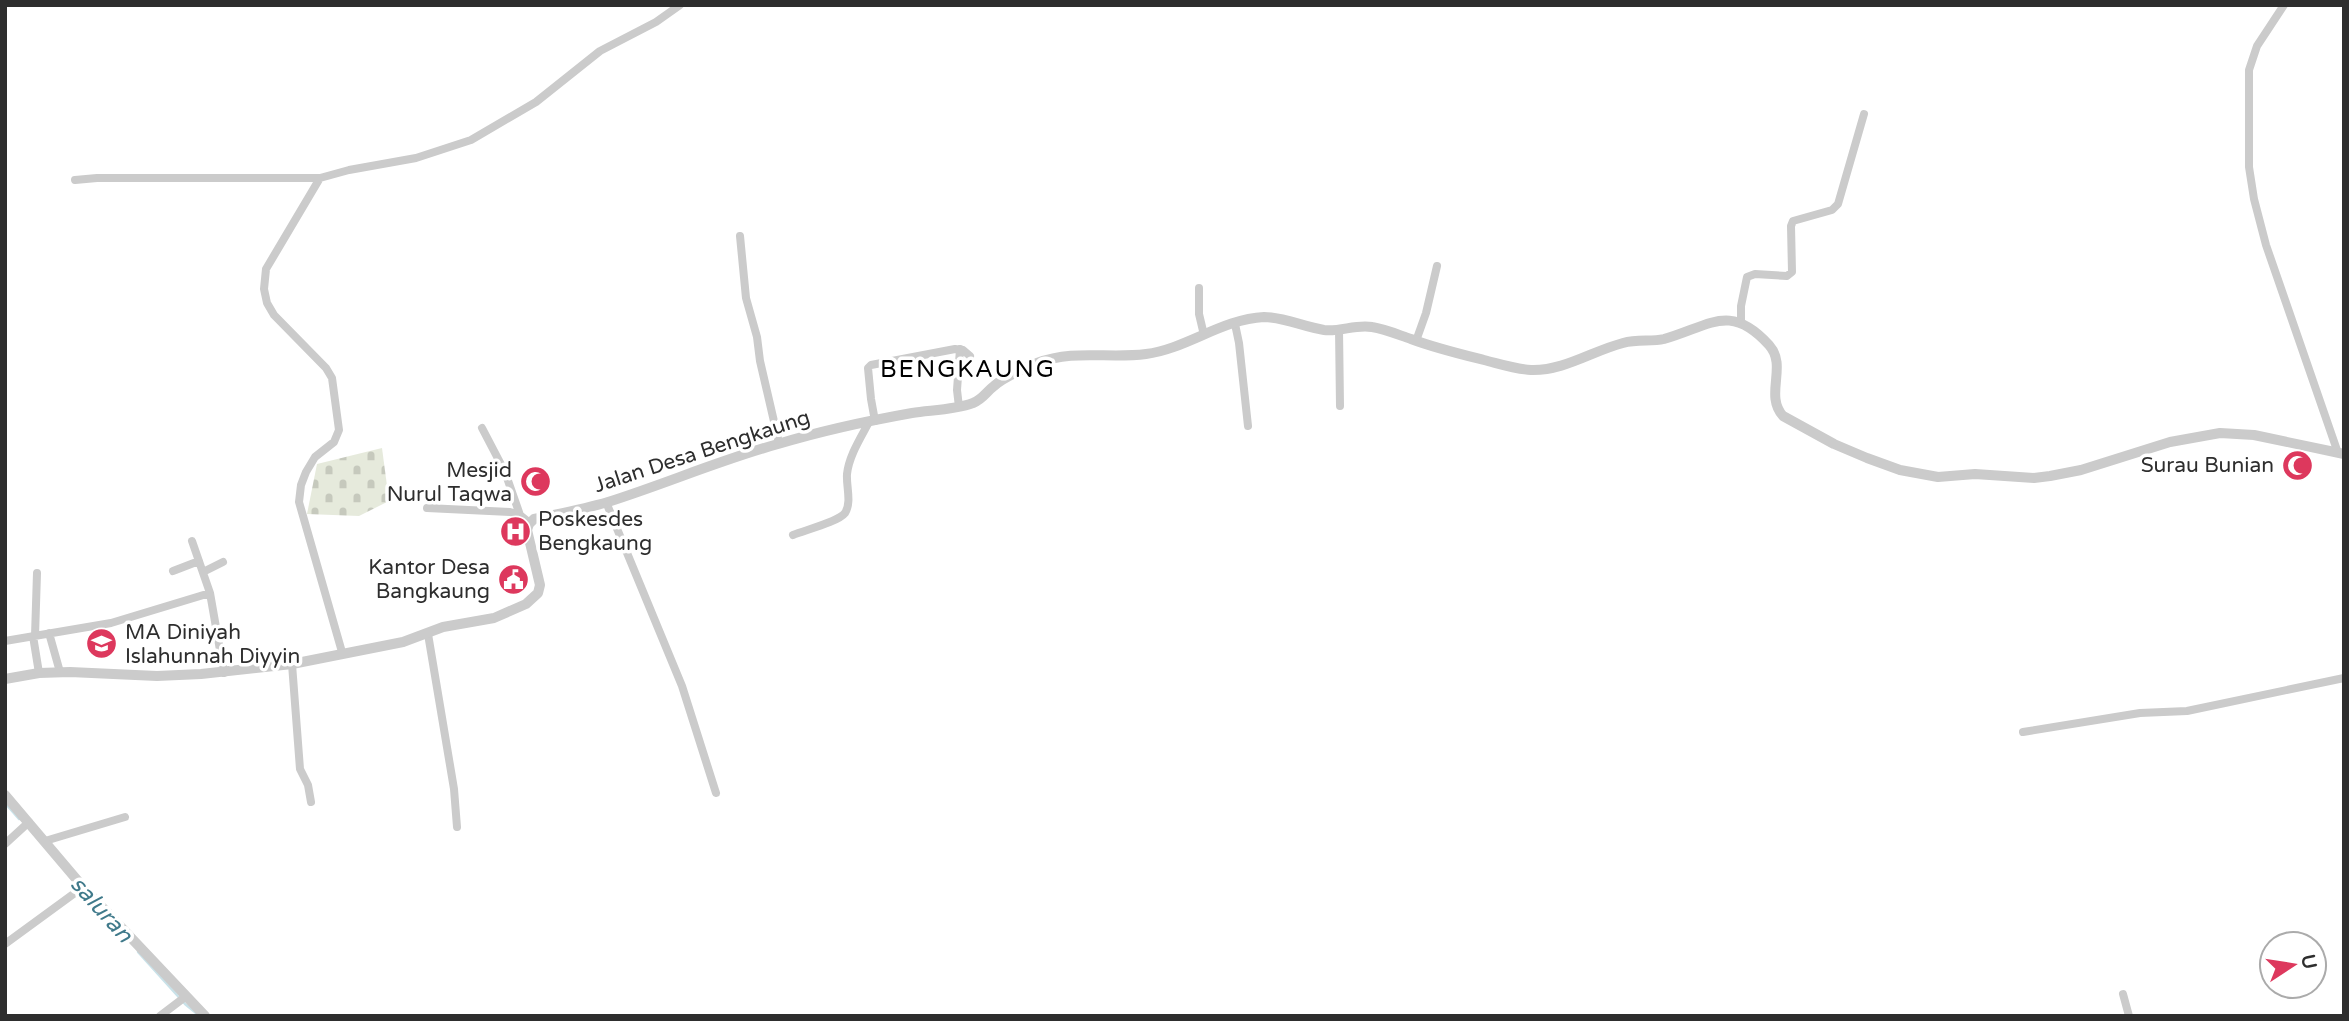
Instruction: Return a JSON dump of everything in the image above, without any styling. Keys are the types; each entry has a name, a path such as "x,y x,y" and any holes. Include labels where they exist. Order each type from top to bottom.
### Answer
{"street":[{"path":"75,180 320,178 416,158 471,140 536,102 600,51 656,22 680,5"},
{"path":"2284,5 2257,46 2249,70 2249,167 2255,207 2266,245 2341,454"},
{"path":"1864,114 1838,204 1829,211 1793,221 1792,272 1787,276 1755,274 1748,276 1745,282 1741,322 1766,342 1775,354 1778,366 1774,381 1775,400 1780,413 1834,444 1900,470 1938,477 1975,474 2034,478 2050,476 2081,470 2170,442 2220,433 2254,435 2341,454"},
{"path":"320,178 266,269 264,289 267,303 274,314 326,368 332,378 339,430 334,442 315,457 306,472 300,485 299,502 342,652"},
{"path":"740,236 746,298 779,443"},
{"path":"1416,341 1437,266"},
{"path":"1199,288 1199,314 1204,335"},
{"name":"Jalan Desa Bengkaung","path":"530,523 536,519 607,502 779,443 872,422 959,407 978,401 992,386 1048,360 1079,354 1144,354 1252,318 1268,317 1323,329 1374,327 1511,367 1536,370 1562,366 1625,342 1663,339 1719,321 1741,322"},
{"path":"1235,324 1248,426"},
{"path":"1339,329 1340,406"},
{"path":"959,407 957,390 960,349"},
{"path":"793,535 840,518 846,512 850,463 854,450 872,422 868,368 871,365 916,355 960,349 970,356"},
{"path":"482,428 505,472 520,515"},
{"path":"607,502 682,686 716,793"},
{"path":"5,679 60,672 157,676 224,673 292,664 403,642 443,627 494,618 526,604 536,595 540,585 527,531 530,523 520,515 500,510 427,508"},
{"path":"192,541 210,593 224,673"},
{"path":"173,570 199,561"},
{"path":"203,572 223,562"},
{"path":"37,573 34,636 39,673"},
{"path":"5,641 111,623 210,593"},
{"path":"49,633 60,672"},
{"path":"428,634 454,789 457,827"},
{"path":"292,664 300,769 308,785 311,802"},
{"path":"2023,732 2140,713 2187,711 2344,677"},
{"path":"5,795 26,825 45,841 81,889 183,1000 205,1016"},
{"path":"45,841 125,817"},
{"path":"5,844 26,825"},
{"path":"5,944 81,889"},
{"path":"2123,994 2129,1016"},
{"path":"160,1016 183,1000"}],"green space":[{"path":"382,448 389,501 359,516 307,514 317,464"}],"waterway":[{"name":"saluran","path":"5,803 19,819"},
{"name":"saluran","path":"138,952 196,1013"}],"place":[{"name":"Surau Bunian","path":"2297,465"},
{"name":"Mesjid Nurul Taqwa","path":"535,482"},
{"name":"Poskesdes Bengkaung","path":"515,531"},
{"name":"Kantor Desa Bangkaung","path":"513,579"},
{"name":"MA Diniyah Islahunnah Diyyin","path":"102,644"}],"district":[{"name":"BENGKAUNG","path":"968,369"}]}
